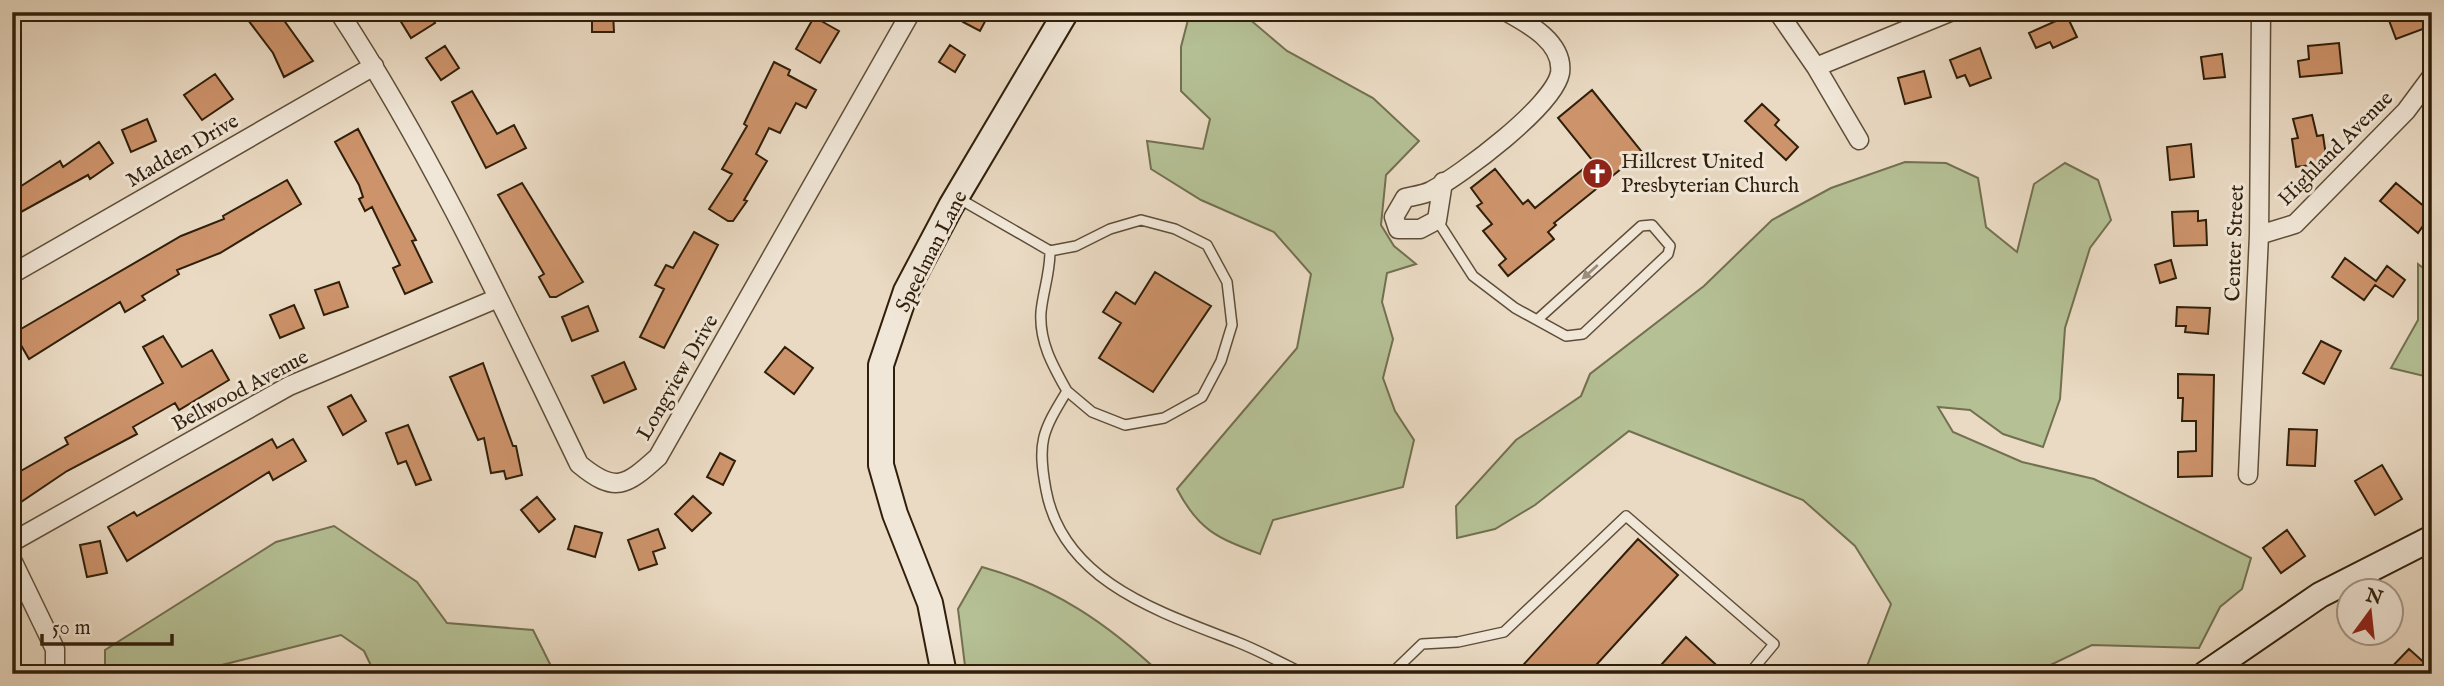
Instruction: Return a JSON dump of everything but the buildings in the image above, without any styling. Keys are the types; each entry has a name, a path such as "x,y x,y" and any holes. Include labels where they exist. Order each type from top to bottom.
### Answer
{"street":[{"name":"Longview Drive","path":"339,12 374,66 498,298 579,464 597,479 617,484 633,480 658,457 903,15"},
{"name":"Speelman Lane","path":"944,674 930,603 895,514 881,465 878,409 881,365 906,290 957,197 1066,12"},
{"path":"1443,182 1437,220 1428,226 1398,229 1394,217 1405,198 1430,191 1519,128 1548,99 1560,73 1556,50 1534,27 1507,12"},
{"path":"1778,12 1816,67 1859,140"},
{"path":"1816,67 1950,12"},
{"name":"Center Street","path":"2248,475 2259,235 2261,12"},
{"name":"Madden Drive","path":"12,274 374,66"},
{"name":"Highland Avenue","path":"2259,235 2295,224 2406,111 2432,76"},
{"name":"Bellwood Avenue","path":"12,542 289,386 498,298"},
{"path":"2205,674 2320,595 2432,538"},
{"path":"12,560 55,649 55,674"}],"lane":[{"path":"957,197 1050,251 1076,246 1110,229 1141,220 1175,229 1207,245 1227,282 1232,325 1221,361 1202,397 1164,418 1125,425 1092,412 1067,391 1045,350 1041,312 1050,276 1050,251"},
{"path":"1437,220 1473,276 1515,308 1566,336 1583,334 1668,254 1670,246 1652,225 1641,226 1537,320"},
{"path":"1067,391 1046,424 1039,455 1048,502 1065,540 1101,579 1147,606 1240,643 1304,674"},
{"path":"1391,674 1422,644 1458,642 1504,632 1626,516 1774,644 1749,674"}],"green space":[{"path":"1190,12 1241,12 1287,51 1373,98 1419,141 1386,175 1381,225 1394,246 1416,264 1387,273 1382,302 1393,339 1383,378 1395,411 1414,440 1403,487 1273,520 1260,554 1232,543 1202,524 1177,489 1297,348 1311,274 1274,232 1201,200 1151,169 1147,141 1203,149 1210,119 1181,91 1181,47"},
{"path":"1905,162 1946,163 1978,178 1986,227 2017,252 2034,184 2065,163 2098,180 2111,220 2090,248 2065,328 2060,399 2043,447 2003,434 1970,410 1938,407 1953,432 2022,462 2094,479 2251,558 2242,589 2220,607 2199,648 2092,645 2044,668 2039,674 1864,674 1891,604 1855,546 1803,500 1629,431 1535,505 1495,529 1457,538 1456,506 1516,440 1581,396 1590,374 1704,286 1772,220 1831,188"},
{"path":"2418,264 2432,275 2432,370 2424,376 2391,368 2418,320"},
{"path":"334,526 417,582 447,623 533,630 555,674 375,674 364,651 341,635 186,674 105,674 105,650 276,542"},
{"path":"982,567 1033,585 1078,609 1100,623 1161,674 966,674 958,609"}],"place":[{"name":"Hillcrest United Presbyterian Church","path":"1598,173"}]}
